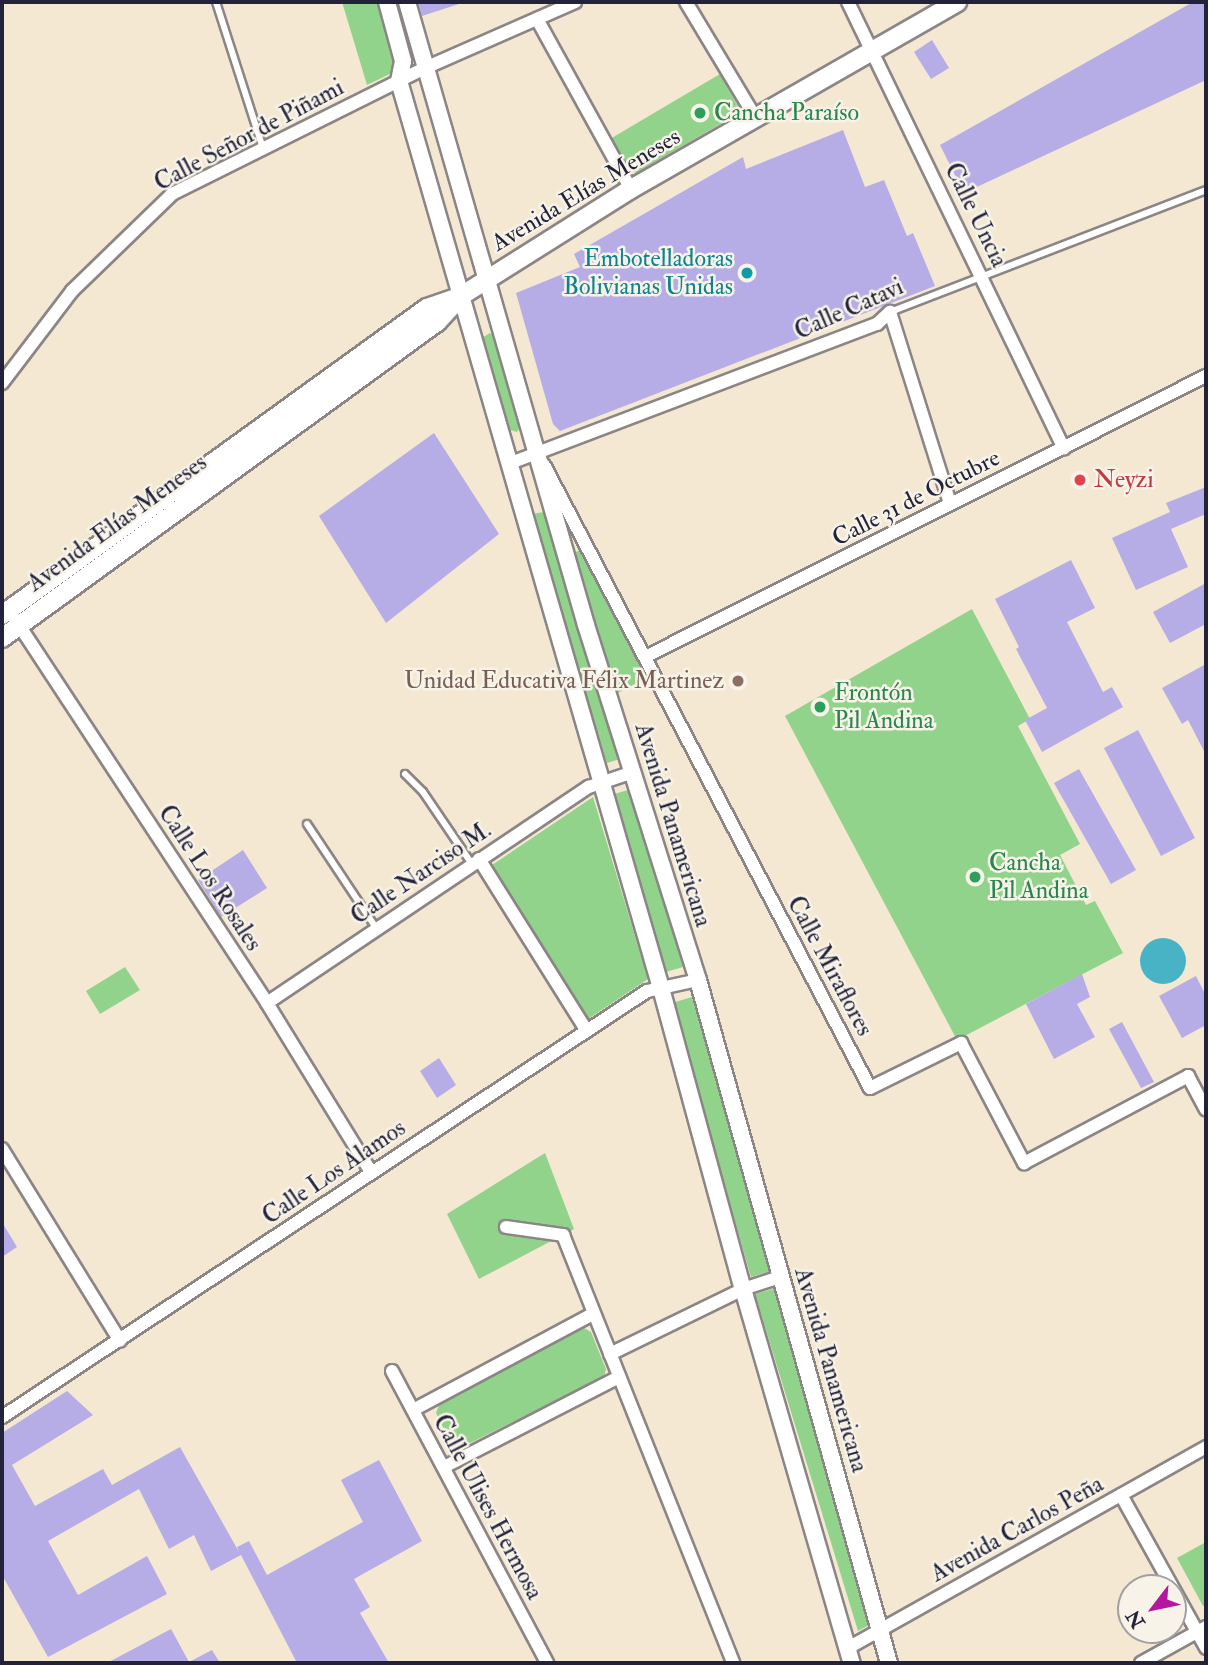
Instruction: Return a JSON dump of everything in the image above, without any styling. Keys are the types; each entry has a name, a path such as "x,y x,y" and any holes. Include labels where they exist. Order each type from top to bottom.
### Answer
{"main road":[{"path":"387,2 403,61 399,81 661,988 743,1289 850,1656"},
{"name":"Avenida Panamericana","path":"407,2 586,625 698,980 889,1663"},
{"name":"Avenida Elías Meneses","path":"5,612 427,308 461,296 631,189 957,2"},
{"name":"Avenida Elías Meneses","path":"2,638 437,322 461,296"}],"street":[{"name":"Calle Señor de Piñami","path":"2,383 72,291 172,194 425,68 575,2"},
{"path":"686,2 755,117"},
{"name":"Calle Uncia","path":"848,2 1064,447"},
{"path":"537,19 631,189"},
{"path":"890,312 950,504"},
{"name":"Calle Catavi","path":"508,464 877,324 890,312"},
{"name":"Calle 31 de Octubre","path":"645,657 1206,376"},
{"name":"Calle Miraflores","path":"538,454 870,1088 961,1043 1024,1163 1188,1076 1206,1110"},
{"name":"Calle Los Rosales","path":"5,612 20,625 267,1003 371,1172"},
{"name":"Calle Narciso M.","path":"267,1003 475,861 601,782 633,772"},
{"path":"475,861 587,1031"},
{"name":"Calle Los Alamos","path":"2,1417 647,991 698,980"},
{"path":"2,1149 120,1341"},
{"path":"506,1227 563,1235 733,1663"},
{"path":"610,1354 743,1289 781,1277"},
{"path":"413,1410 593,1314"},
{"name":"Calle Ulises Hermosa","path":"392,1371 547,1663"},
{"path":"444,1467 619,1377"},
{"name":"Avenida Carlos Peña","path":"850,1656 879,1630 1206,1447"},
{"path":"1121,1495 1202,1629 1206,1648"},
{"path":"1141,1663 1202,1629"}],"lane":[{"path":"216,2 264,150"},
{"name":"Calle Catavi","path":"890,312 1206,190"},
{"path":"405,774 424,792 475,861"},
{"path":"307,824 376,928"}],"green space":[{"path":"342,2 378,2 394,59 392,73 367,85"},
{"path":"720,74 741,112 636,173 627,169 610,139"},
{"path":"490,333 494,335 521,425 517,432 507,429 480,339"},
{"path":"544,512 620,759 607,763 532,514"},
{"path":"582,549 648,677 616,694 572,554"},
{"path":"972,609 1030,719 1018,726 1080,844 1060,855 1086,905 1095,901 1123,953 957,1040 785,716"},
{"path":"632,789 683,967 666,972 614,794"},
{"path":"593,797 648,979 588,1019 492,865"},
{"path":"125,967 140,990 100,1014 86,991"},
{"path":"692,997 771,1271 751,1277 672,1003"},
{"path":"545,1153 574,1229 479,1279 447,1214"},
{"path":"776,1288 869,1625 858,1631 755,1294"},
{"path":"584,1328 591,1332 606,1369 604,1377 460,1448 453,1447 436,1413 439,1405"},
{"path":"1206,1542 1206,1604 1203,1606 1187,1574 1177,1558"}],"water":[{"path":"1163,938 1179,945 1186,961 1179,977 1163,984 1147,977 1140,961 1147,945"}],"building":[{"path":"418,2 459,2 459,4 422,16"},
{"path":"1193,2 1206,2 1206,80 964,193 940,145"},
{"path":"932,40 949,68 931,79 914,52"},
{"name":"Embotelladoras Bolivianas Unidas","path":"843,130 865,187 884,180 907,236 913,233 935,286 560,431 553,424 516,293 580,267 574,254 743,157 746,169"},
{"path":"434,433 499,534 386,623 319,516"},
{"path":"1206,487 1206,514 1171,529 1188,567 1136,590 1112,538 1170,512 1166,503"},
{"path":"1071,560 1095,608 1067,622 1103,692 1112,687 1123,707 1042,752 1025,720 1047,708 1016,649 1019,647 995,599"},
{"path":"1206,583 1206,624 1170,643 1153,612"},
{"path":"1206,664 1206,755 1188,720 1182,724 1162,688"},
{"path":"1138,730 1195,838 1161,856 1104,748"},
{"path":"1079,769 1136,870 1111,884 1054,783"},
{"path":"243,850 267,888 221,917 198,880"},
{"path":"1082,974 1090,997 1077,1004 1095,1037 1054,1059 1026,1004"},
{"path":"1196,976 1206,996 1206,1025 1182,1038 1159,996"},
{"path":"1122,1022 1154,1082 1141,1088 1109,1029"},
{"path":"439,1058 456,1085 437,1098 420,1071"},
{"path":"2,1222 17,1247 2,1257"},
{"path":"67,1391 93,1415 12,1465 35,1506 103,1469 112,1485 180,1447 239,1552 237,1547 249,1541 267,1575 363,1522 341,1480 379,1460 422,1541 354,1579 370,1607 360,1613 389,1663 297,1663 241,1555 211,1571 194,1535 169,1549 139,1489 48,1541 78,1595 147,1556 167,1594 48,1657 2,1575 2,1433"},
{"path":"171,1629 189,1662 212,1650 220,1663 107,1663"}],"place":[{"name":"Cancha Paraíso","path":"700,113"},
{"name":"Embotelladoras Bolivianas Unidas","path":"747,273"},
{"name":"Neyzi","path":"1080,480"},
{"name":"Unidad Educativa Félix Martinez","path":"738,681"},
{"name":"Frontón Pil Andina","path":"820,707"},
{"name":"Cancha Pil Andina","path":"975,877"}]}
